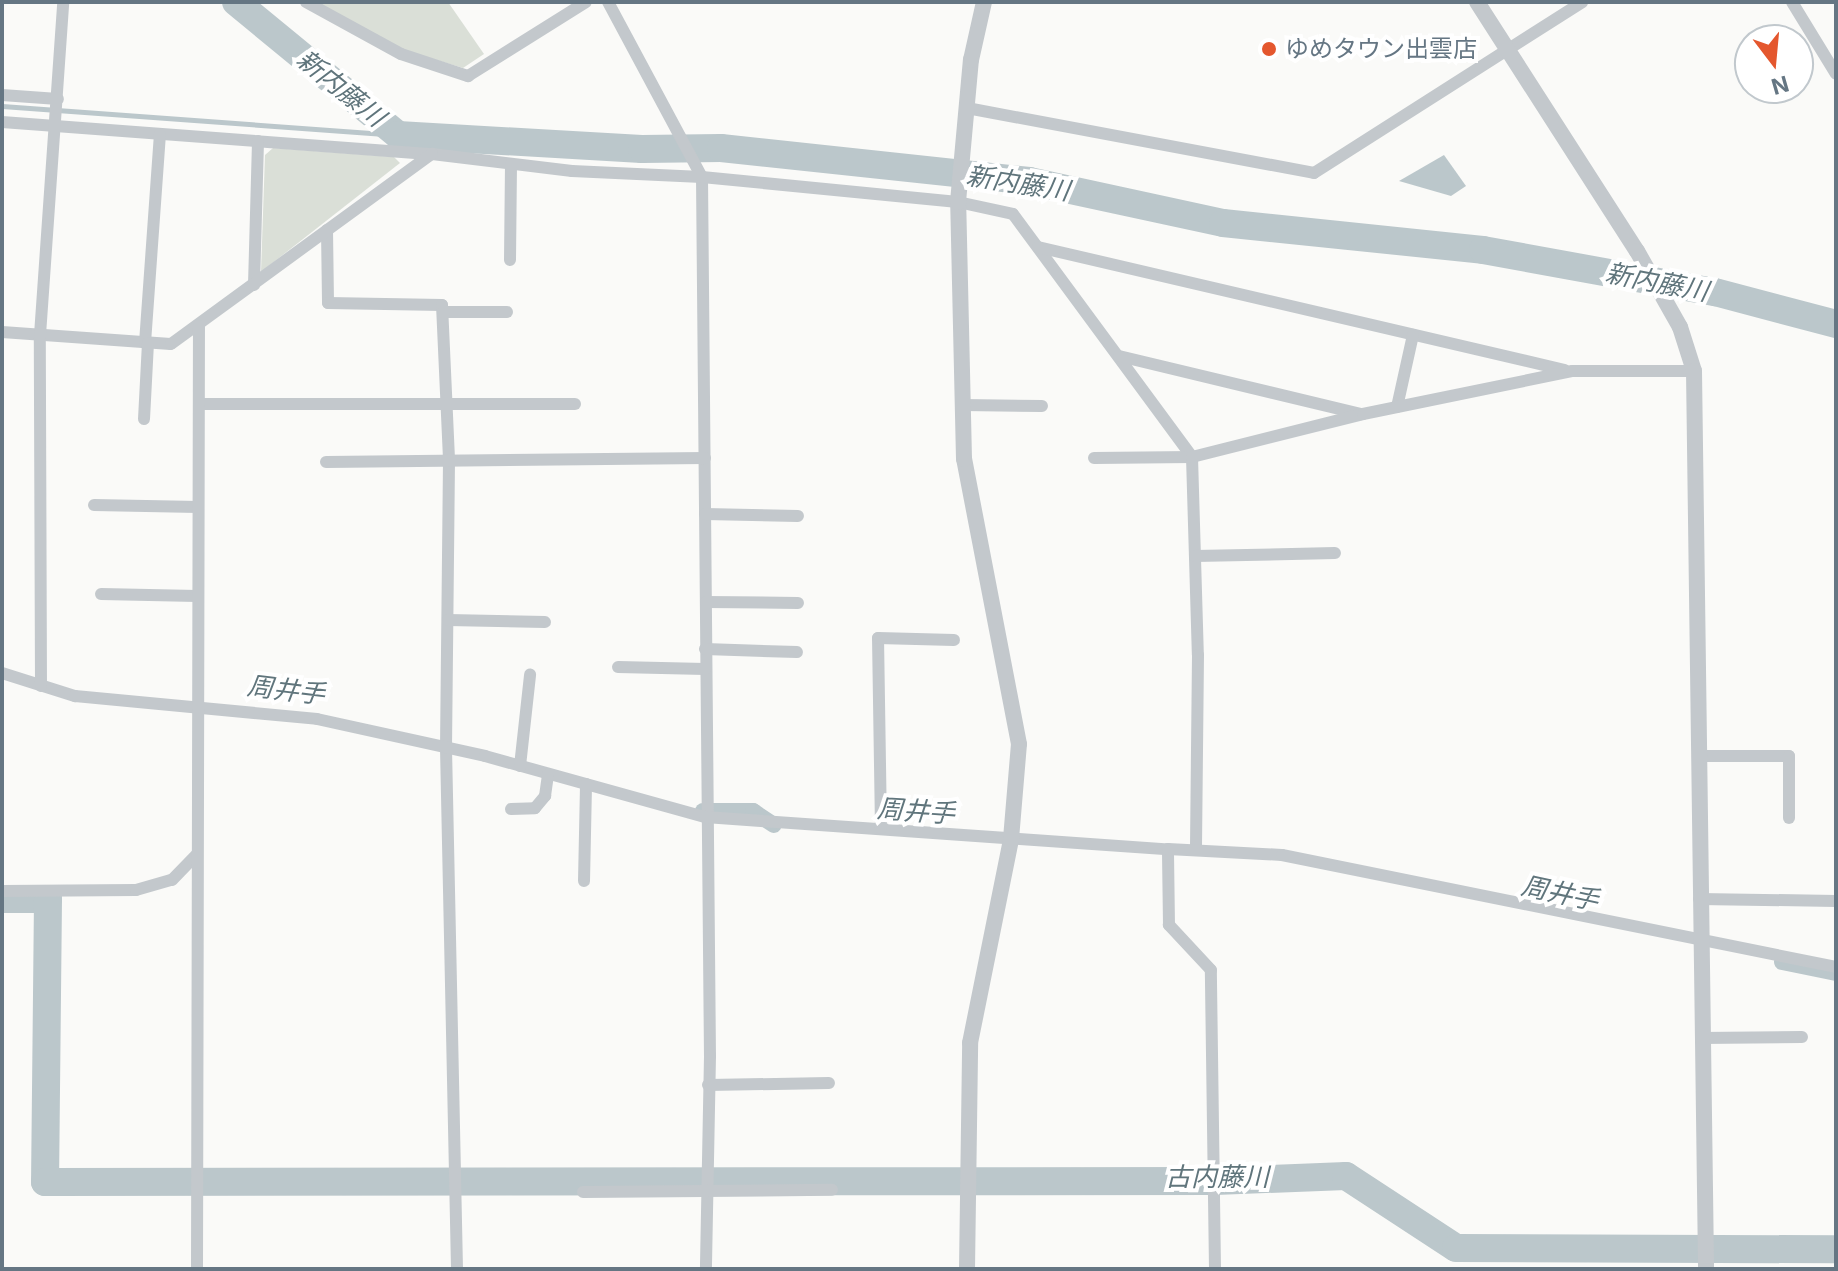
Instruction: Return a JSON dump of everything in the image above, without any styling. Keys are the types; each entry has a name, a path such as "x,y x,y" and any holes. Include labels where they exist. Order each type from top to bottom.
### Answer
{"street":[{"path":"41,686 40,335 63,2"},
{"path":"306,2 401,54 468,76 586,2"},
{"path":"608,2 702,177 708,1085 706,1269"},
{"path":"967,1269 970,1043 978,984 1011,839 1019,744 964,459 958,202 967,108 984,2"},
{"path":"1477,2 1637,251 1680,327 1694,371 1699,937 1706,1269"},
{"path":"967,108 1314,173 1582,2"},
{"path":"1792,2 1836,74"},
{"path":"2,95 58,99"},
{"path":"2,122 702,177 958,202 1013,214 1192,457 1196,850"},
{"path":"144,419 160,135"},
{"path":"254,285 258,141"},
{"path":"2,332 171,344 432,154"},
{"path":"510,260 511,164"},
{"path":"327,230 328,303 442,305 443,312 449,461 446,748 457,1269"},
{"path":"1038,247 1572,371"},
{"path":"443,312 507,312"},
{"path":"197,1269 199,326"},
{"path":"1397,407 1413,335"},
{"path":"1119,356 1363,414"},
{"path":"1094,458 1192,457 1363,414 1572,371 1694,371"},
{"path":"199,404 575,404"},
{"path":"963,405 1042,406"},
{"path":"326,462 705,458"},
{"path":"94,505 198,507"},
{"path":"705,514 798,516"},
{"path":"1195,556 1335,553"},
{"path":"101,594 197,596"},
{"path":"706,602 798,603"},
{"path":"448,620 545,622"},
{"path":"881,828 878,638 954,640"},
{"path":"705,649 797,652"},
{"path":"618,667 705,669"},
{"path":"2,673 75,696 317,719 520,766 705,817 1282,855 1836,967"},
{"path":"520,766 530,675"},
{"path":"1698,756 1789,756 1789,818"},
{"path":"511,809 535,808 545,796 548,774"},
{"path":"584,881 586,784"},
{"path":"1168,849 1169,925 1211,970 1215,1269"},
{"path":"2,891 136,890 172,880 196,855"},
{"path":"1699,899 1836,901"},
{"path":"1701,1038 1802,1037"},
{"path":"708,1085 829,1083"},
{"path":"583,1192 832,1190"}],"shaded area":[{"path":"312,2 448,2 484,54 463,68 404,50"},
{"path":"273,148 394,157 400,163 261,272 265,155"},
{"path":"1444,155 1466,186 1451,196 1399,181"}],"waterway":[{"name":"新内藤川","path":"236,2 398,135 642,149 721,148 1029,181 1223,223 1483,250 1715,292 1836,324"},
{"path":"2,106 398,135"},
{"name":"周井手","path":"703,811 753,811 774,825"},
{"name":"古内藤川","path":"2,899 48,899 45,1182 1215,1181 1346,1176 1456,1248 1836,1249"},
{"name":"周井手","path":"1782,962 1836,973"}],"place":[{"name":"ゆめタウン出雲店","path":"1269,49"}]}
